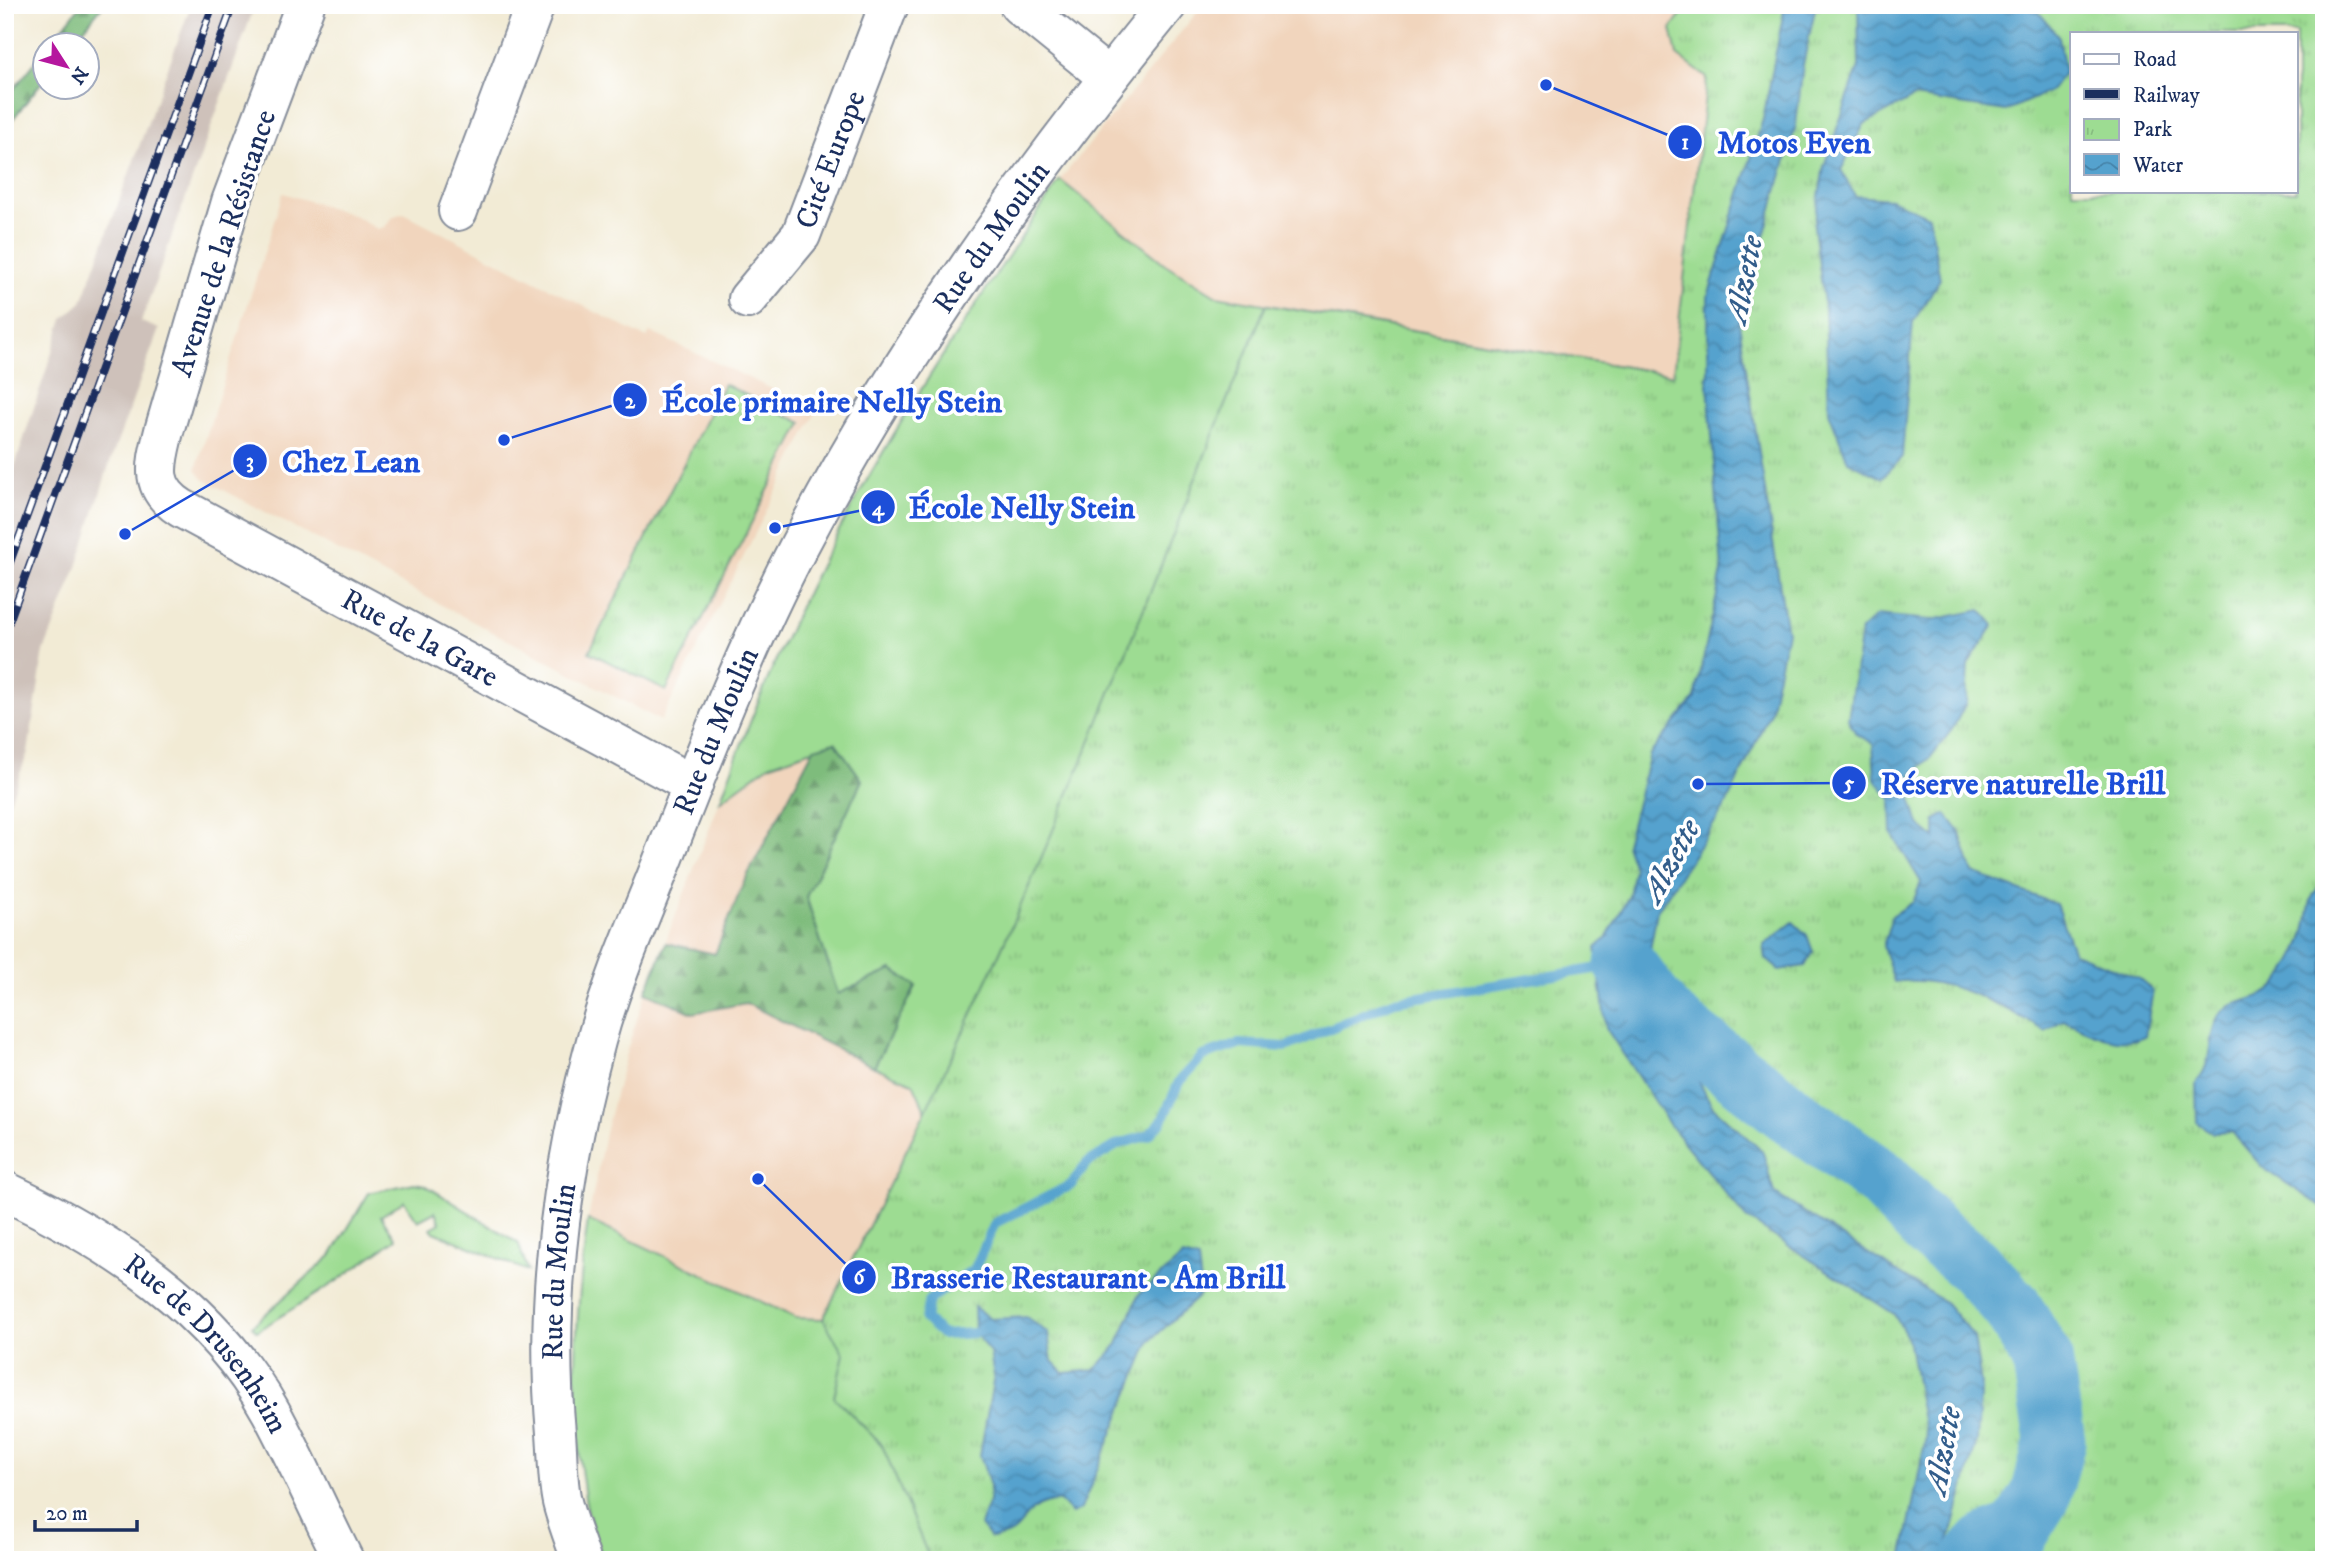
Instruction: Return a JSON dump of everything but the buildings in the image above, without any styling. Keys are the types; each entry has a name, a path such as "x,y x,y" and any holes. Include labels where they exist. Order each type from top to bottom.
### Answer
{"street":[{"name":"Avenue de la Résistance","path":"157,483 157,459 164,431 231,202 304,5"},
{"path":"458,211 535,5"},
{"name":"Cité Europe","path":"748,299 801,235 889,5"},
{"path":"1019,5 1108,77"},
{"name":"Rue du Moulin","path":"581,1560 562,1500 551,1380 552,1290 559,1216 597,1039 693,785 797,550 865,427 945,297 1040,164 1167,5"},
{"name":"Rue de la Gare","path":"157,483 163,494 181,508 693,785"},
{"name":"Rue de Drusenheim","path":"5,1191 85,1233 139,1266 205,1323 270,1410 344,1560"}],"shaded area":[{"path":"191,5 255,5 141,322 159,329 109,465 76,570 44,651 28,752 5,814 5,496 63,319 82,302"},
{"path":"1203,5 1688,5 1671,29 1707,78 1673,375 1217,296 1165,264 1060,180"},
{"path":"283,193 356,216 377,229 385,227 394,216 404,213 638,334 647,338 650,332 817,410 661,721 203,479 196,469"},
{"path":"835,742 913,1083 926,1112 823,1319 796,1318 588,1220 605,1133 627,1050 646,992 720,801 769,765"}],"green space":[{"path":"81,5 103,5 81,32 59,32"},
{"path":"1688,5 2324,5 2324,1560 930,1560 882,1445 834,1397 844,1354 823,1319 999,955 1085,754 1266,305 1673,375 1707,78 1677,55 1671,29"},
{"path":"32,66 32,95 5,129 5,100"},
{"path":"1060,180 1165,264 1217,296 1673,375 1060,1560 603,1560 586,1506 577,1428 577,1324 588,1220 796,1318 823,1319 926,1112 913,1083 874,1067 916,986 892,970 838,994 806,896 862,780 835,742 769,765 720,801 780,650 807,591 849,512 935,368"},
{"path":"724,384 802,423 666,691 589,652"},
{"path":"835,742 862,780 806,897 838,994 892,970 916,986 874,1067 746,1003 693,1013 646,992 666,943 715,954 743,884 814,748"},
{"path":"414,1183 425,1185 518,1243 528,1271 434,1232 431,1228 440,1223 435,1212 418,1221 404,1201 381,1216 396,1239 334,1283 257,1331 252,1326 331,1256 369,1193"}],"water":[{"name":"Alzette","path":"1785,5 1816,5 1803,65 1796,125 1739,323 1787,632 1770,712 1726,805 1657,911 1647,966 1665,1017 1712,1106 1763,1152 1774,1193 1946,1303 1974,1337 1981,1384 1977,1440 1952,1532 1941,1560 1902,1560 1926,1437 1908,1339 1894,1314 1746,1218 1671,1127 1606,1028 1596,948 1606,939 1629,896 1634,868 1626,844 1650,754 1695,698 1722,571 1708,384 1708,296 1763,119"},
{"path":"1858,5 2033,5 2059,37 2065,72 2050,91 2006,111 1914,97 1864,124 1841,170 1855,196 1891,199 1929,216 1940,279 1913,322 1902,457 1882,478 1848,461 1829,412 1825,311 1814,227 1824,166 1859,66"},
{"path":"1981,610 1994,625 1968,665 1966,703 1953,728 1930,758 1911,775 1907,784 1919,825 1935,838 1935,820 1946,814 1959,831 1973,873 2056,904 2074,953 2138,978 2153,991 2145,1036 2124,1041 2113,1040 2063,1020 2045,1031 1992,1002 1953,987 1913,981 1894,982 1883,946 1892,916 1913,902 1921,882 1892,834 1891,799 1875,779 1873,743 1856,734 1848,719 1861,630 1877,615 1931,620"},
{"path":"2324,881 2324,1208 2262,1167 2232,1132 2213,1133 2197,1123 2196,1083 2206,1066 2218,1017 2229,1007 2268,992 2287,971 2305,932 2310,902"},
{"path":"1793,922 1807,935 1813,952 1805,966 1779,970 1766,959 1764,945"},
{"path":"1183,1256 1198,1260 1202,1293 1150,1341 1081,1509 1072,1514 1060,1501 1045,1504 1035,1508 1012,1532 990,1538 980,1525 989,1501 990,1486 980,1455 994,1376 990,1353 975,1333 974,1307 991,1319 1026,1317 1048,1333 1052,1361 1064,1373 1095,1370 1118,1344 1139,1294"}],"waterway":[{"path":"1625,964 1665,1017 1790,1114 1881,1179 1930,1230 1973,1265 2011,1306 2042,1358 2055,1441 2041,1495 2018,1532 1985,1545 1972,1560"},
{"path":"975,1333 943,1335 925,1319 929,1300 975,1268 995,1223 1071,1185 1087,1163 1119,1144 1149,1135 1162,1121 1179,1082 1203,1056 1239,1044 1286,1047 1395,1001 1612,966"}],"railway":[{"path":"5,576 213,5"},
{"path":"5,633 233,5"}],"place":[{"name":"Motos Even","path":"1546,85"},
{"name":"École primaire Nelly Stein","path":"504,440"},
{"name":"École Nelly Stein","path":"775,528"},
{"name":"Chez Lean","path":"125,534"},
{"name":"Réserve naturelle Brill","path":"1698,784"},
{"name":"Brasserie Restaurant - Am Brill","path":"758,1179"}]}
